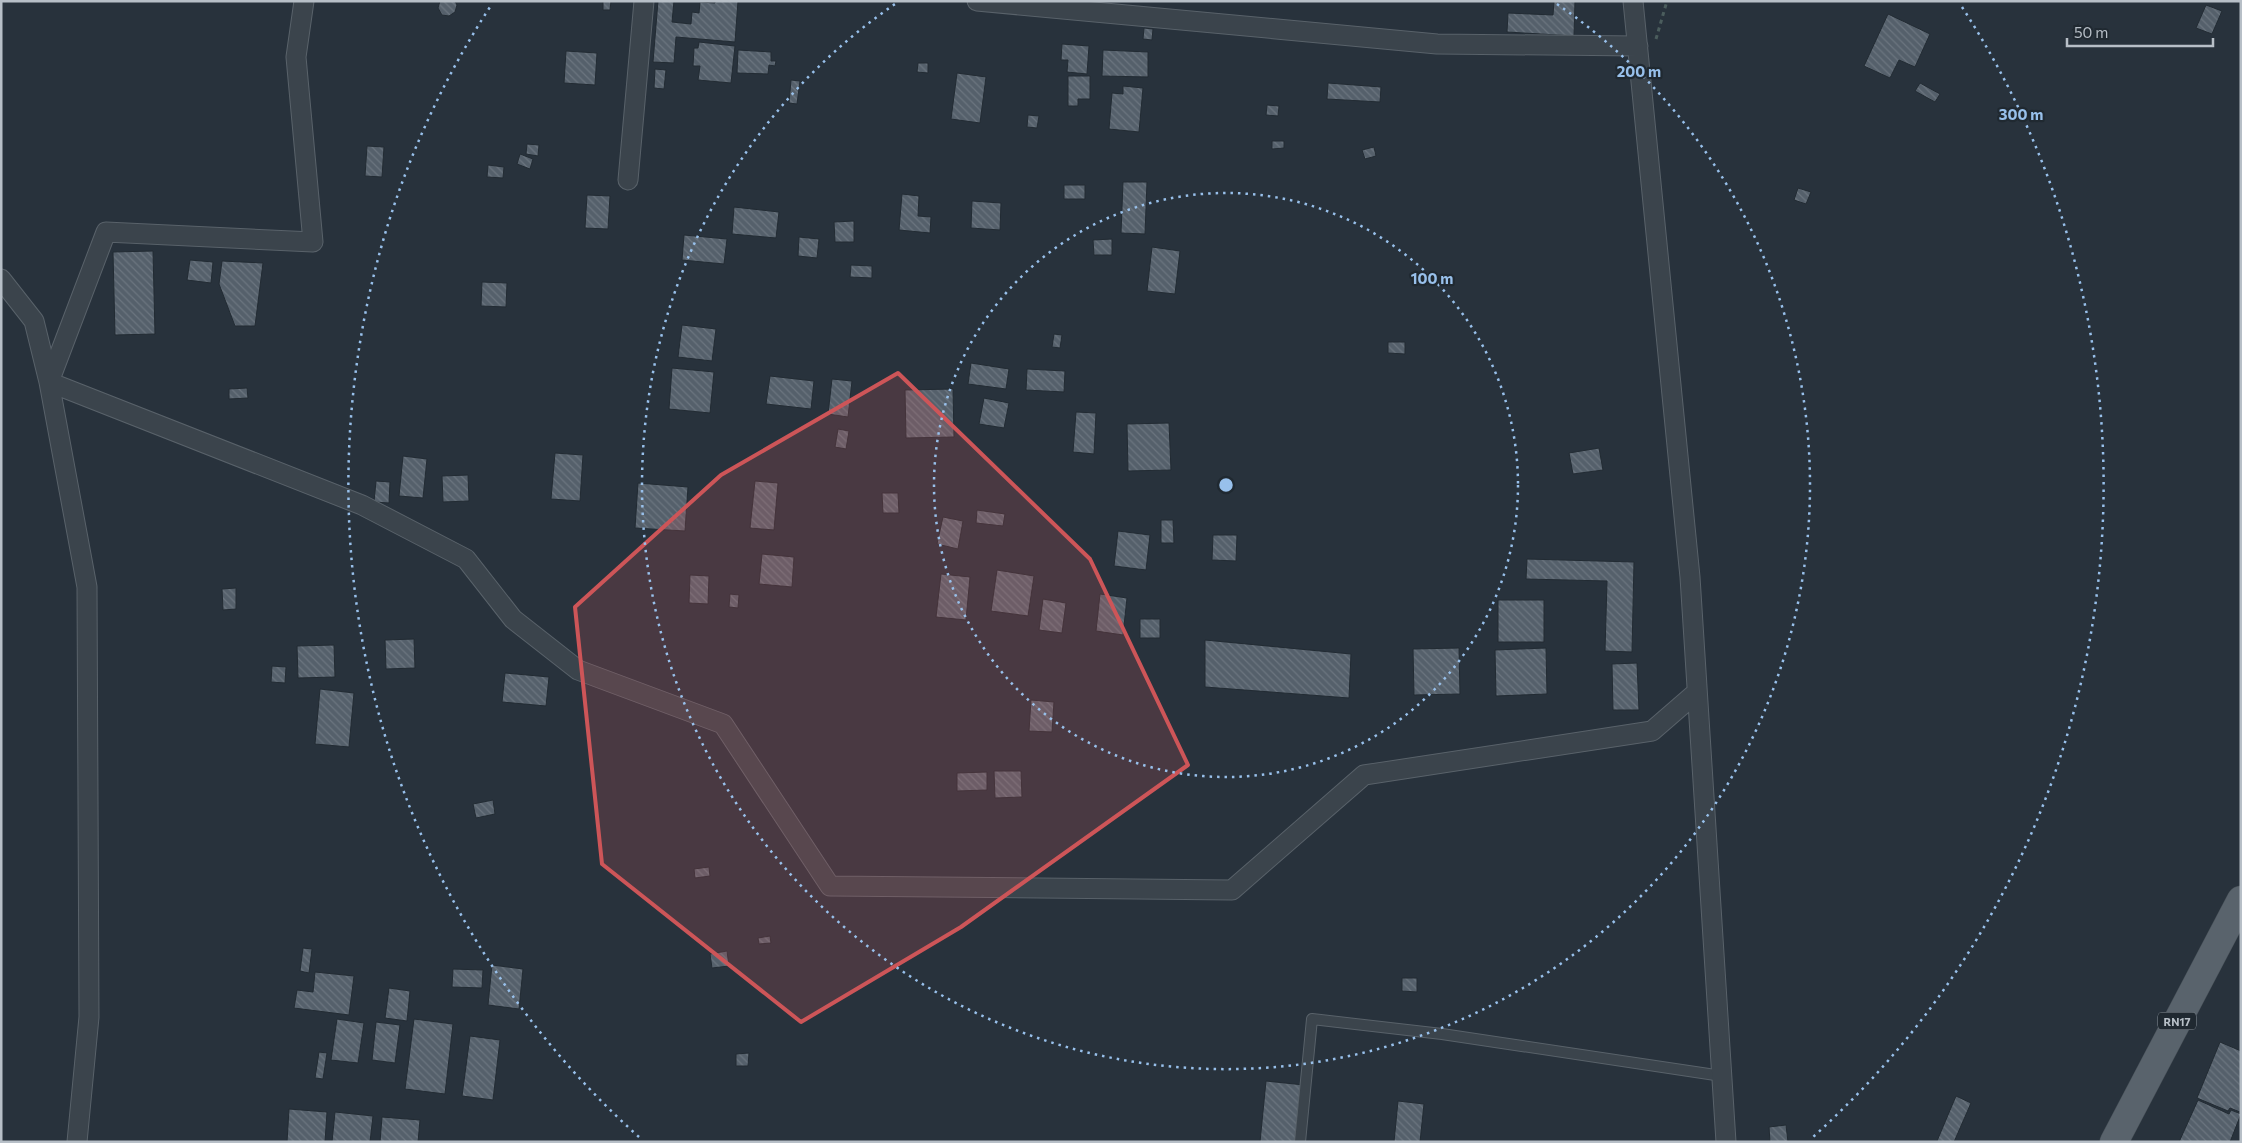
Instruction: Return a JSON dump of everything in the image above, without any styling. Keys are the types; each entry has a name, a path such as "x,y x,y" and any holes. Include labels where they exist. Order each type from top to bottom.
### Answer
{"main road":[{"name":"RN17","path":"2114,1142 2241,900"}],"street":[{"path":"50,382 106,232 313,242 296,57 304,1"},
{"path":"628,180 644,1"},
{"path":"977,1 1436,44 1638,46"},
{"path":"1633,2 1690,578 1726,1142"},
{"path":"1,279 34,321 50,382 87,587 89,1017 77,1142"},
{"path":"50,382 362,504 466,559 513,618 578,670 723,724 830,886 1232,890 1364,775 1652,731 1697,692"}],"lane":[{"path":"1300,1142 1312,1019 1442,1034 1722,1076"}],"highlighted area":[{"path":"898,373 1090,559 1188,765 961,927 801,1022 602,864 575,607 721,475"}],"building":[{"path":"440,1 455,1 457,5 455,12 449,16 442,15 438,8"},
{"path":"603,1 611,1 610,10 603,10"},
{"path":"658,1 674,1 672,22 691,24 692,12 699,13 700,2 738,1 735,42 676,37 674,63 653,62"},
{"path":"1554,1 1575,1 1574,36 1507,32 1508,13 1553,15"},
{"path":"2206,5 2222,11 2212,34 2196,28"},
{"path":"1888,14 1930,34 1915,67 1899,60 1890,78 1864,66"},
{"path":"1144,28 1153,29 1152,40 1143,39"},
{"path":"699,42 735,46 731,83 698,80 700,66 693,66 694,48 698,48"},
{"path":"1062,44 1089,46 1087,74 1067,72 1068,60 1061,60"},
{"path":"738,50 771,52 771,61 776,61 775,66 769,65 768,74 737,73"},
{"path":"1103,50 1148,52 1148,77 1102,76"},
{"path":"566,51 597,53 595,85 564,83"},
{"path":"918,63 928,63 928,73 917,72"},
{"path":"655,69 666,70 664,89 654,88"},
{"path":"957,73 986,77 980,123 951,119"},
{"path":"1068,76 1090,76 1090,99 1078,99 1078,106 1068,106"},
{"path":"791,80 800,81 797,104 789,103"},
{"path":"1328,83 1381,87 1380,102 1327,99"},
{"path":"1920,83 1940,94 1935,102 1915,91"},
{"path":"1123,86 1143,88 1139,132 1109,129 1112,93 1123,94"},
{"path":"1267,105 1279,106 1278,116 1266,115"},
{"path":"1028,115 1039,116 1037,128 1027,127"},
{"path":"1272,141 1284,141 1284,148 1272,149"},
{"path":"527,144 539,145 538,156 526,154"},
{"path":"367,146 384,147 382,177 365,176"},
{"path":"1374,147 1376,156 1365,159 1362,150"},
{"path":"520,154 533,159 530,169 517,164"},
{"path":"488,165 504,167 503,178 487,177"},
{"path":"1123,182 1147,182 1145,234 1121,233"},
{"path":"1064,185 1085,185 1085,199 1064,199"},
{"path":"1798,188 1811,192 1806,204 1794,200"},
{"path":"902,194 919,196 918,216 931,217 930,233 899,230"},
{"path":"587,195 610,196 608,229 585,228"},
{"path":"972,201 1001,203 1000,230 971,228"},
{"path":"734,207 779,212 776,238 732,234"},
{"path":"854,221 854,242 835,242 834,222"},
{"path":"684,235 727,239 724,264 682,260"},
{"path":"799,237 819,239 817,258 798,256"},
{"path":"1112,239 1112,255 1094,255 1093,240"},
{"path":"1152,247 1180,251 1175,294 1147,291"},
{"path":"153,251 155,334 115,335 113,252"},
{"path":"190,260 213,262 211,283 187,280"},
{"path":"222,261 263,263 255,326 235,326 219,284"},
{"path":"851,265 872,266 872,278 850,277"},
{"path":"482,282 507,283 506,307 481,306"},
{"path":"682,325 716,329 712,361 678,357"},
{"path":"1054,334 1062,335 1060,348 1052,347"},
{"path":"1388,342 1405,342 1405,354 1388,353"},
{"path":"971,363 1009,369 1006,389 968,384"},
{"path":"672,368 714,372 710,413 669,409"},
{"path":"1027,369 1065,371 1064,392 1026,390"},
{"path":"770,376 814,381 811,409 766,404"},
{"path":"832,379 852,381 848,417 828,414"},
{"path":"247,388 248,398 229,399 229,389"},
{"path":"953,389 954,437 906,438 905,390"},
{"path":"984,398 1009,403 1004,428 979,424"},
{"path":"1076,412 1096,413 1094,454 1073,452"},
{"path":"1169,423 1171,470 1128,471 1127,424"},
{"path":"838,429 849,431 846,449 835,447"},
{"path":"1599,448 1603,470 1573,474 1569,453"},
{"path":"555,453 583,455 580,501 551,499"},
{"path":"403,456 427,459 423,498 399,496"},
{"path":"468,475 469,501 443,502 442,476"},
{"path":"376,481 390,482 389,503 374,502"},
{"path":"755,481 778,483 774,530 750,528"},
{"path":"638,483 688,487 685,531 635,528"},
{"path":"882,493 898,493 899,513 883,513"},
{"path":"977,510 1005,514 1003,526 976,523"},
{"path":"943,517 963,521 958,549 937,544"},
{"path":"1161,520 1173,520 1174,543 1161,543"},
{"path":"1118,531 1150,535 1146,570 1114,566"},
{"path":"1213,535 1237,535 1236,561 1212,560"},
{"path":"762,554 794,557 792,587 759,584"},
{"path":"1527,559 1634,562 1632,652 1605,651 1607,581 1526,579"},
{"path":"997,570 1034,576 1028,616 991,611"},
{"path":"941,574 970,577 966,620 936,617"},
{"path":"690,575 709,576 708,604 689,603"},
{"path":"236,588 236,609 223,610 222,589"},
{"path":"730,594 739,595 738,608 729,607"},
{"path":"1100,594 1127,598 1123,635 1096,631"},
{"path":"1043,599 1066,603 1062,633 1039,630"},
{"path":"1498,600 1544,600 1544,642 1498,642"},
{"path":"1140,619 1160,619 1160,638 1140,638"},
{"path":"414,639 415,668 386,669 385,640"},
{"path":"1205,640 1351,654 1349,698 1205,687"},
{"path":"334,645 335,677 298,678 297,646"},
{"path":"1459,648 1460,694 1414,695 1413,649"},
{"path":"1546,648 1547,694 1496,696 1495,650"},
{"path":"1637,663 1639,710 1613,710 1612,664"},
{"path":"272,666 286,667 285,683 271,682"},
{"path":"505,673 549,677 546,706 502,702"},
{"path":"320,689 354,693 349,747 315,744"},
{"path":"1031,700 1054,702 1052,732 1029,731"},
{"path":"994,771 1021,771 1022,797 995,798"},
{"path":"987,772 987,790 957,791 957,773"},
{"path":"493,800 495,814 476,818 473,804"},
{"path":"709,867 710,876 695,878 694,869"},
{"path":"770,936 771,943 759,944 758,938"},
{"path":"303,948 312,949 309,973 300,971"},
{"path":"727,951 729,966 712,968 710,954"},
{"path":"492,965 523,969 519,1009 488,1005"},
{"path":"453,969 483,970 482,988 452,987"},
{"path":"315,972 354,976 349,1015 294,1008 297,990 313,992"},
{"path":"1402,978 1417,978 1417,992 1402,991"},
{"path":"389,988 410,991 407,1021 385,1018"},
{"path":"337,1019 364,1023 358,1063 331,1060"},
{"path":"414,1019 453,1024 445,1094 405,1089"},
{"path":"376,1022 400,1025 395,1063 372,1060"},
{"path":"470,1036 500,1040 493,1100 462,1096"},
{"path":"2220,1042 2241,1051 2240,1112 2230,1108 2228,1111 2197,1098"},
{"path":"319,1052 327,1053 323,1079 315,1078"},
{"path":"749,1053 748,1066 736,1066 736,1054"},
{"path":"1266,1081 1304,1085 1298,1142 1260,1142"},
{"path":"1956,1096 1971,1103 1954,1142 1938,1142 1937,1141"},
{"path":"2198,1100 2229,1114 2231,1110 2241,1114 2230,1142 2179,1142"},
{"path":"1398,1101 1424,1104 1420,1142 1394,1142"},
{"path":"289,1109 327,1112 325,1142 287,1142"},
{"path":"335,1112 373,1116 370,1142 332,1142"},
{"path":"382,1117 420,1120 418,1142 380,1142"},
{"path":"1786,1125 1788,1142 1770,1142 1769,1127"}]}
